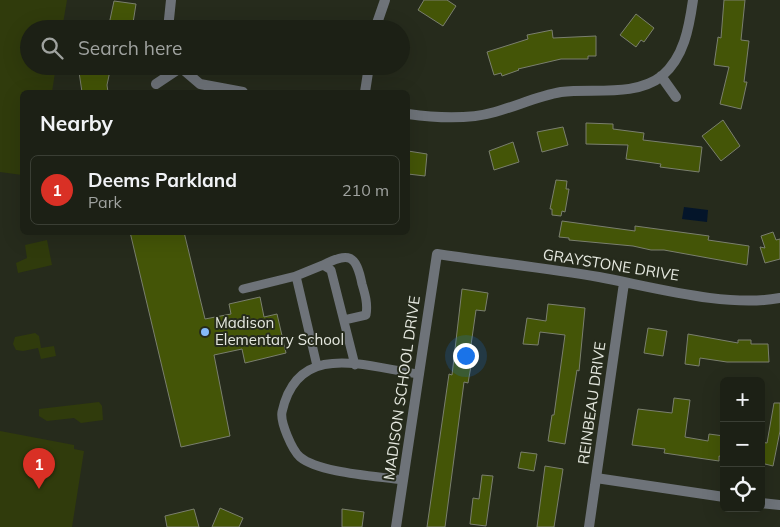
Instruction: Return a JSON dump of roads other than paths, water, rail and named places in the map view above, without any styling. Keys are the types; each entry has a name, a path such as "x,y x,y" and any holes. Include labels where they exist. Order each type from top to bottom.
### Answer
{"street":[{"path":"169,20 171,0"},
{"path":"378,20 385,0"},
{"path":"410,114 444,118 480,115 559,93 635,88 661,76 680,52 690,22 693,0"},
{"path":"156,84 169,75"},
{"path":"189,75 200,84 232,90"},
{"path":"365,90 368,75"},
{"path":"661,76 676,96"},
{"name":"GRAYSTONE DRIVE","path":"437,254 725,299 768,300 780,298"},
{"name":"MADISON SCHOOL DRIVE","path":"396,527 437,254"},
{"name":"REINBEAU DRIVE","path":"589,527 624,283"},
{"path":"596,478 720,496"},
{"path":"765,503 780,505"}],"lane":[{"path":"243,289 296,276 340,257 350,258 358,265 367,307 366,315 344,320"},
{"path":"322,265 331,270 355,365"},
{"path":"296,276 317,366"},
{"path":"403,480 318,466 299,456 287,435 282,414 290,387 310,368 334,361 418,374"}],"water":[{"path":"684,207 708,210 707,222 682,219"}],"place":[{"name":"Madison Elementary School","path":"205,332"},
{"name":"Deems Parkland","path":"39,489"}]}
